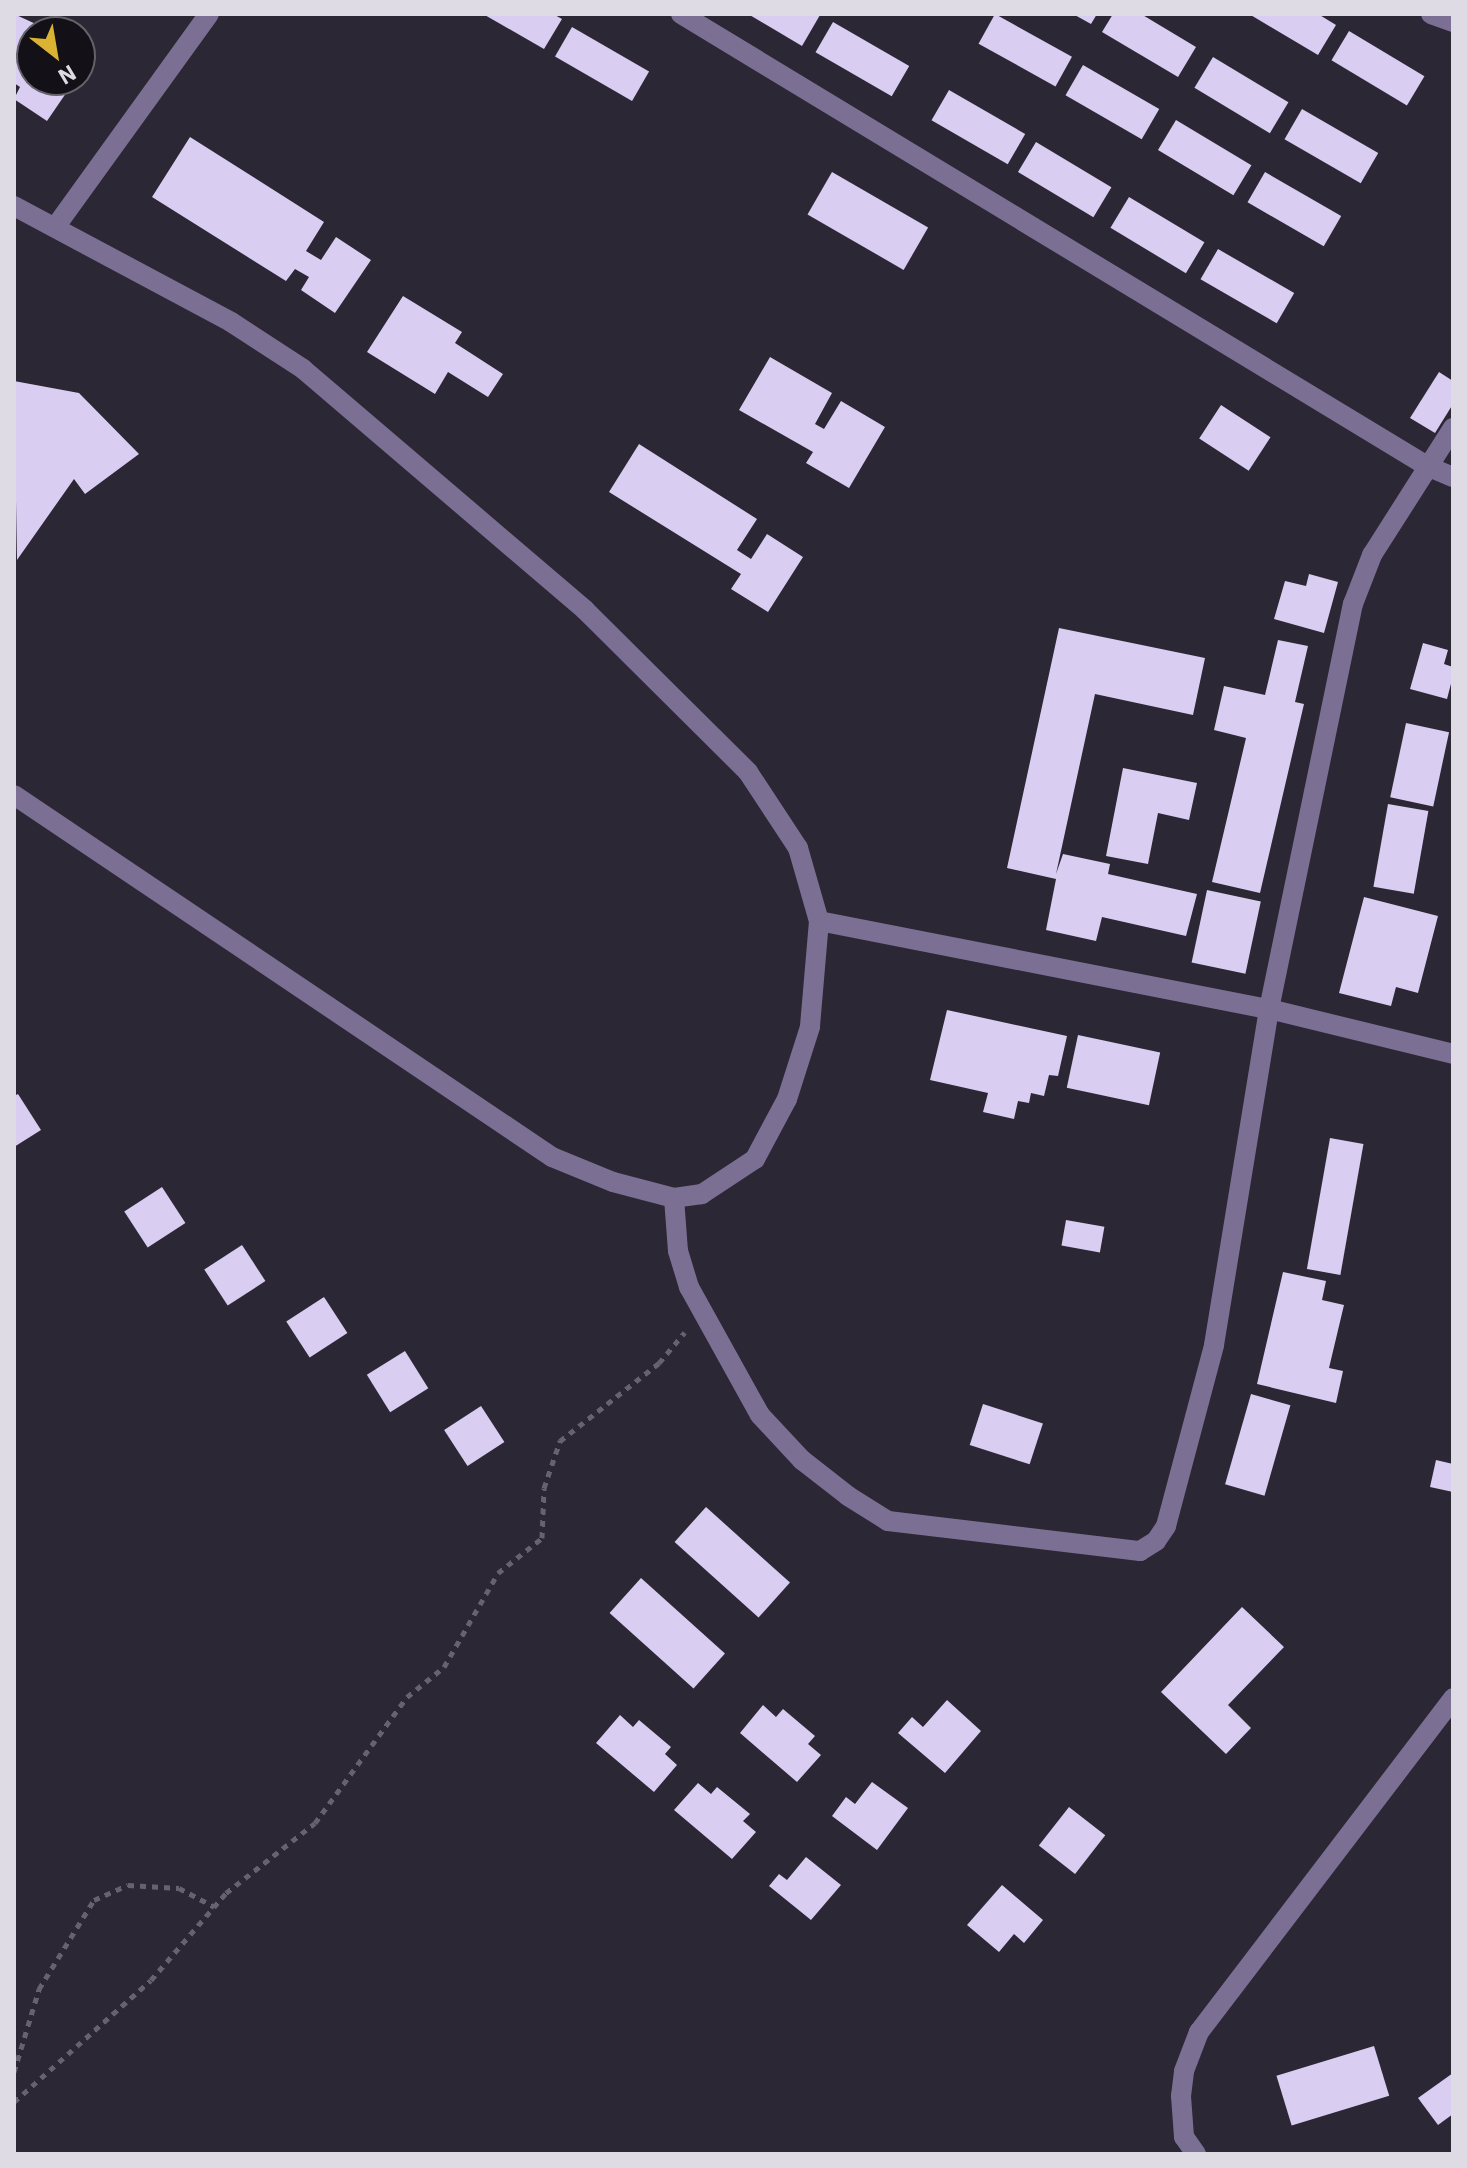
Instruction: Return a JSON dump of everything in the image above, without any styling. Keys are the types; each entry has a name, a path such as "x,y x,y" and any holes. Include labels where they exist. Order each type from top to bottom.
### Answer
{"street":[{"path":"56,226 209,14"},
{"path":"681,14 1427,466 1453,477"},
{"path":"1431,14 1453,22"},
{"path":"14,206 231,322 303,369 585,610 748,772 798,848 819,921 810,1027 787,1099 755,1159 702,1194 674,1198 552,1157 14,795"},
{"path":"674,1198 678,1251 702,1314 760,1415 802,1460 888,1521 1140,1551 1156,1541 1166,1526 1214,1345 1269,1009 1353,604 1372,555 1453,428"},
{"path":"819,921 1269,1009 1453,1054"},
{"path":"1196,2154 1184,2137 1181,2096 1184,2071 1199,2032 1453,1698"}],"path":[{"path":"14,2102 151,1980 214,1907 315,1823 407,1697 444,1667 498,1573 542,1538 544,1488 560,1441 659,1363 702,1314"},
{"path":"14,2072 39,1989 94,1900 128,1885 179,1888 214,1907"}],"building":[{"path":"14,14 18,16 16,84"},
{"path":"483,14 553,14 562,19 544,49"},
{"path":"748,14 818,14 820,15 802,46"},
{"path":"995,14 1072,57 1055,86 979,44"},
{"path":"1073,14 1097,14 1091,24"},
{"path":"1113,14 1141,14 1196,47 1178,77 1102,32"},
{"path":"1249,14 1318,14 1336,25 1318,55"},
{"path":"833,22 909,66 892,96 816,52"},
{"path":"572,27 649,72 632,101 555,56"},
{"path":"1349,31 1424,76 1407,105 1331,60"},
{"path":"1213,57 1288,102 1270,133 1194,88"},
{"path":"1083,65 1159,109 1142,139 1066,95"},
{"path":"949,90 1025,134 1008,164 932,120"},
{"path":"16,95 64,96 47,121 14,99"},
{"path":"1302,109 1378,153 1361,183 1284,139"},
{"path":"1176,120 1251,165 1233,195 1158,150"},
{"path":"190,137 324,222 306,251 321,260 336,237 371,260 335,313 301,290 309,277 295,269 286,281 152,197"},
{"path":"1036,142 1111,187 1093,217 1018,172"},
{"path":"832,172 928,228 904,270 808,214"},
{"path":"1265,172 1341,216 1324,246 1248,202"},
{"path":"1129,197 1204,242 1186,273 1110,228"},
{"path":"1218,249 1294,293 1277,323 1200,279"},
{"path":"403,296 462,332 455,343 503,374 488,397 448,372 435,394 367,352"},
{"path":"770,357 832,393 815,424 824,429 841,401 885,427 849,488 806,463 813,452 739,410"},
{"path":"1439,372 1453,381 1453,404 1435,433 1410,418"},
{"path":"14,381 79,393 139,454 85,494 74,479 17,560"},
{"path":"1221,405 1270,437 1249,471 1199,439"},
{"path":"639,444 757,519 737,550 751,559 767,534 803,557 768,612 731,589 741,574 609,492"},
{"path":"1309,574 1338,582 1324,633 1274,619 1285,581 1306,586"},
{"path":"1059,628 1205,658 1193,715 1095,694 1056,874 1063,854 1110,864 1108,874 1197,894 1186,936 1102,917 1096,941 1046,930 1056,879 1007,868"},
{"path":"1278,640 1308,646 1295,702 1304,704 1260,893 1212,882 1246,738 1214,730 1224,686 1265,695"},
{"path":"1423,643 1448,650 1444,664 1453,667 1453,676 1447,699 1410,689"},
{"path":"1406,723 1449,732 1433,806 1390,797"},
{"path":"1123,768 1197,783 1189,820 1158,813 1148,864 1106,856"},
{"path":"1388,804 1428,811 1414,894 1373,887"},
{"path":"1207,890 1261,901 1245,974 1192,962"},
{"path":"1364,897 1438,916 1418,993 1396,987 1391,1006 1339,993"},
{"path":"947,1010 1067,1036 1058,1076 1049,1075 1044,1096 1031,1093 1029,1103 1018,1101 1014,1119 983,1112 988,1093 930,1080"},
{"path":"1078,1035 1160,1052 1149,1105 1067,1088"},
{"path":"18,1094 41,1130 14,1147 14,1096"},
{"path":"1330,1138 1363,1144 1340,1275 1307,1269"},
{"path":"162,1187 185,1223 148,1248 124,1212"},
{"path":"1066,1220 1104,1227 1100,1252 1061,1246"},
{"path":"242,1245 265,1281 228,1306 204,1270"},
{"path":"1283,1272 1326,1281 1322,1300 1344,1305 1329,1368 1343,1371 1336,1403 1257,1384"},
{"path":"324,1297 347,1333 310,1358 286,1322"},
{"path":"405,1351 428,1388 390,1412 367,1375"},
{"path":"1251,1394 1290,1405 1265,1496 1225,1484"},
{"path":"983,1404 1043,1423 1030,1464 970,1445"},
{"path":"481,1406 504,1442 468,1466 444,1430"},
{"path":"1436,1460 1453,1464 1453,1492 1430,1487"},
{"path":"706,1507 790,1583 759,1618 675,1542"},
{"path":"641,1578 725,1654 694,1689 610,1613"},
{"path":"1242,1607 1284,1647 1228,1705 1251,1728 1226,1754 1161,1692"},
{"path":"947,1700 981,1731 945,1773 898,1733 912,1717 923,1727"},
{"path":"763,1705 776,1717 783,1709 815,1736 808,1744 821,1755 797,1782 740,1733"},
{"path":"620,1715 633,1727 639,1720 671,1747 665,1754 677,1765 654,1792 596,1743"},
{"path":"872,1782 908,1808 877,1850 832,1816 846,1797 855,1804"},
{"path":"698,1783 711,1794 717,1787 750,1814 743,1821 756,1832 732,1859 674,1810"},
{"path":"1069,1807 1105,1835 1075,1874 1039,1846"},
{"path":"806,1857 841,1885 811,1920 769,1886 779,1874 787,1880"},
{"path":"1002,1885 1043,1920 1024,1943 1014,1934 999,1952 967,1925"},
{"path":"1374,2046 1389,2096 1292,2126 1276,2076"},
{"path":"1453,2073 1453,2114 1438,2125 1418,2098"}]}
